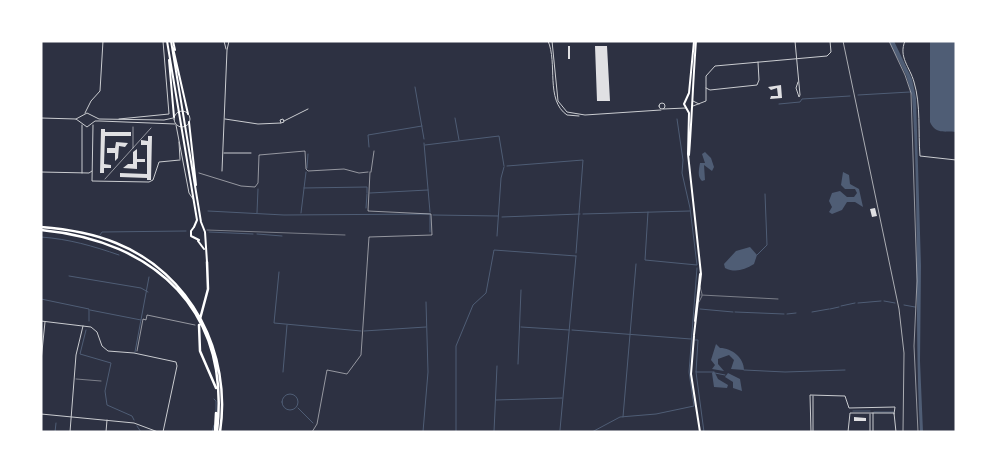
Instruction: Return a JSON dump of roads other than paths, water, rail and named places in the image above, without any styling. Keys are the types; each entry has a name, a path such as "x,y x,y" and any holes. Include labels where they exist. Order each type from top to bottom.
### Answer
{"highway":[{"path":"41,228 78,234 117,247 154,268 176,288 199,322 213,356 218,392 216,432"},
{"path":"41,228 78,231 119,244 156,265 179,286 200,318 215,352 222,396 220,432"},
{"path":"206,262 208,289 197,326 200,348 216,388 216,432"}],"main road":[{"path":"167,41 174,117"},
{"path":"172,41 196,192 205,231 206,262"},
{"path":"172,41 188,114"},
{"path":"688,160 693,106 691,94 695,41"},
{"path":"695,41 688,94 685,101 687,108 688,160 700,269 691,374 700,432"},
{"path":"172,46 175,50"},
{"path":"169,55 197,220 191,236 199,240 205,251"},
{"path":"685,101 693,101"},
{"path":"687,108 693,106"},
{"path":"189,122 196,192"},
{"path":"697,304 700,287 700,269"}],"street":[{"path":"85,114 91,101 100,91 103,41"},
{"path":"119,119 169,114 163,41"},
{"path":"224,41 227,50"},
{"path":"222,172 227,50 229,41"},
{"path":"548,41 553,58 557,105 570,116 687,108"},
{"path":"552,41 560,104 569,113 585,115"},
{"path":"795,41 800,95 799,97 796,88 798,82"},
{"path":"693,106 706,100 706,76 714,67 829,56 831,52 830,41"},
{"path":"905,41 902,56 914,80 920,156 956,160"},
{"path":"706,88 711,90 757,85 759,80 758,62"},
{"path":"678,108 685,101"},
{"path":"693,101 699,104"},
{"path":"652,111 662,103 671,110"},
{"path":"659,106 662,109"},
{"path":"662,109 665,106"},
{"path":"225,119 258,124 280,122 308,109"},
{"path":"94,117 166,120 180,112 188,114 189,122 183,127 175,124 95,122"},
{"path":"41,118 76,119 90,113 94,117 92,180 150,182 159,162 180,159 178,134"},
{"path":"82,116 82,173"},
{"path":"174,117 189,193 194,202"},
{"path":"76,119 87,127 93,125"},
{"path":"223,153 251,153"},
{"path":"89,174 92,171"},
{"path":"41,172 82,173 92,176"},
{"path":"41,321 83,325 95,330 100,345 106,350 136,354 176,363 163,432"},
{"path":"41,361 45,322"},
{"path":"70,432 76,355 83,325"},
{"path":"812,432 812,395 845,396 848,408 895,408 896,432"},
{"path":"872,408 872,432"},
{"path":"41,414 134,422 158,432"},
{"path":"848,432 848,414 895,414"},
{"path":"106,432 107,420"}],"lane":[{"path":"205,231 345,235"},
{"path":"700,275 699,295 778,299"},
{"path":"700,287 703,295"},
{"path":"697,304 703,295"},
{"path":"74,379 101,381"}],"water":[{"path":"889,41 894,41 912,79 916,98 921,266 920,361 923,432 920,432 918,390 916,180 912,96 906,75"},
{"path":"930,41 956,41 956,132 938,130 930,122"},
{"path":"705,152 711,158 714,167 712,171 704,165 705,180 702,181 699,177 699,170 700,163 705,163 702,154"},
{"path":"843,172 849,175 850,184 859,189 863,207 855,202 847,202 842,210 832,214 829,212 832,207 829,201 832,193 840,191 847,197 854,197 857,193 855,189 845,189 841,185"},
{"path":"750,247 757,255 754,264 740,270 725,268 724,264 736,251"},
{"path":"716,344 720,348 736,354 742,362 744,370 731,369 734,360 729,355 718,359 718,364 724,371 712,369 715,365 711,360"},
{"path":"714,371 718,379 728,385 727,388 714,387 712,373"},
{"path":"728,373 740,379 742,391 733,388 733,382 725,377"}],"waterway":[{"path":"415,87 424,139"},
{"path":"858,95 910,92"},
{"path":"779,104 800,102 802,99 850,96"},
{"path":"455,118 459,140"},
{"path":"648,212 645,260 697,265 690,208 682,173 683,160 677,119"},
{"path":"369,147 368,135 422,126"},
{"path":"425,145 499,136 504,166"},
{"path":"424,143 430,212"},
{"path":"307,168 308,154"},
{"path":"507,166 583,160 576,253"},
{"path":"497,236 501,178 504,167"},
{"path":"301,213 306,172"},
{"path":"304,188 367,187 367,193"},
{"path":"257,213 258,189"},
{"path":"370,193 428,190"},
{"path":"366,208 367,194"},
{"path":"757,255 767,245 765,194"},
{"path":"208,211 284,215 430,214"},
{"path":"583,214 690,211"},
{"path":"502,217 580,214"},
{"path":"430,215 430,232"},
{"path":"433,215 498,216"},
{"path":"100,235 102,232 186,231"},
{"path":"209,232 253,234"},
{"path":"257,234 282,236"},
{"path":"41,237 81,243 119,255"},
{"path":"456,432 456,346 473,305 486,293 494,250 576,256"},
{"path":"560,430 576,256"},
{"path":"623,417 636,264"},
{"path":"592,432 620,417 656,414 694,406 689,372 697,268"},
{"path":"279,272 274,323 361,331"},
{"path":"69,276 141,288 148,292"},
{"path":"135,352 149,277"},
{"path":"518,364 521,290"},
{"path":"41,299 89,309 89,321"},
{"path":"858,303 881,301"},
{"path":"884,301 895,303"},
{"path":"423,432 428,372 426,302"},
{"path":"841,306 855,303"},
{"path":"904,305 915,307"},
{"path":"830,309 839,307"},
{"path":"700,309 733,312"},
{"path":"812,312 829,309"},
{"path":"90,310 141,320"},
{"path":"735,312 784,314"},
{"path":"787,314 796,313"},
{"path":"283,372 287,325"},
{"path":"364,331 426,327"},
{"path":"521,327 569,330"},
{"path":"86,330 80,354 111,363 105,391 107,405 132,416 134,420"},
{"path":"572,330 691,339"},
{"path":"695,340 698,340 696,372 713,372"},
{"path":"494,432 497,366"},
{"path":"744,370 785,372 845,370"},
{"path":"696,372 704,432"},
{"path":"715,373 725,375"},
{"path":"287,394 293,394 298,399 298,402 296,408 287,410 282,405 282,399 287,394"},
{"path":"496,400 562,398"},
{"path":"214,399 216,401 216,411"},
{"path":"298,408 313,423"},
{"path":"853,411 870,411"},
{"path":"874,412 893,412"},
{"path":"55,432 56,423"},
{"path":"212,432 214,425"},
{"path":"137,426 141,432"}],"railway":[{"path":"843,41 899,309 904,353 903,432"}]}
